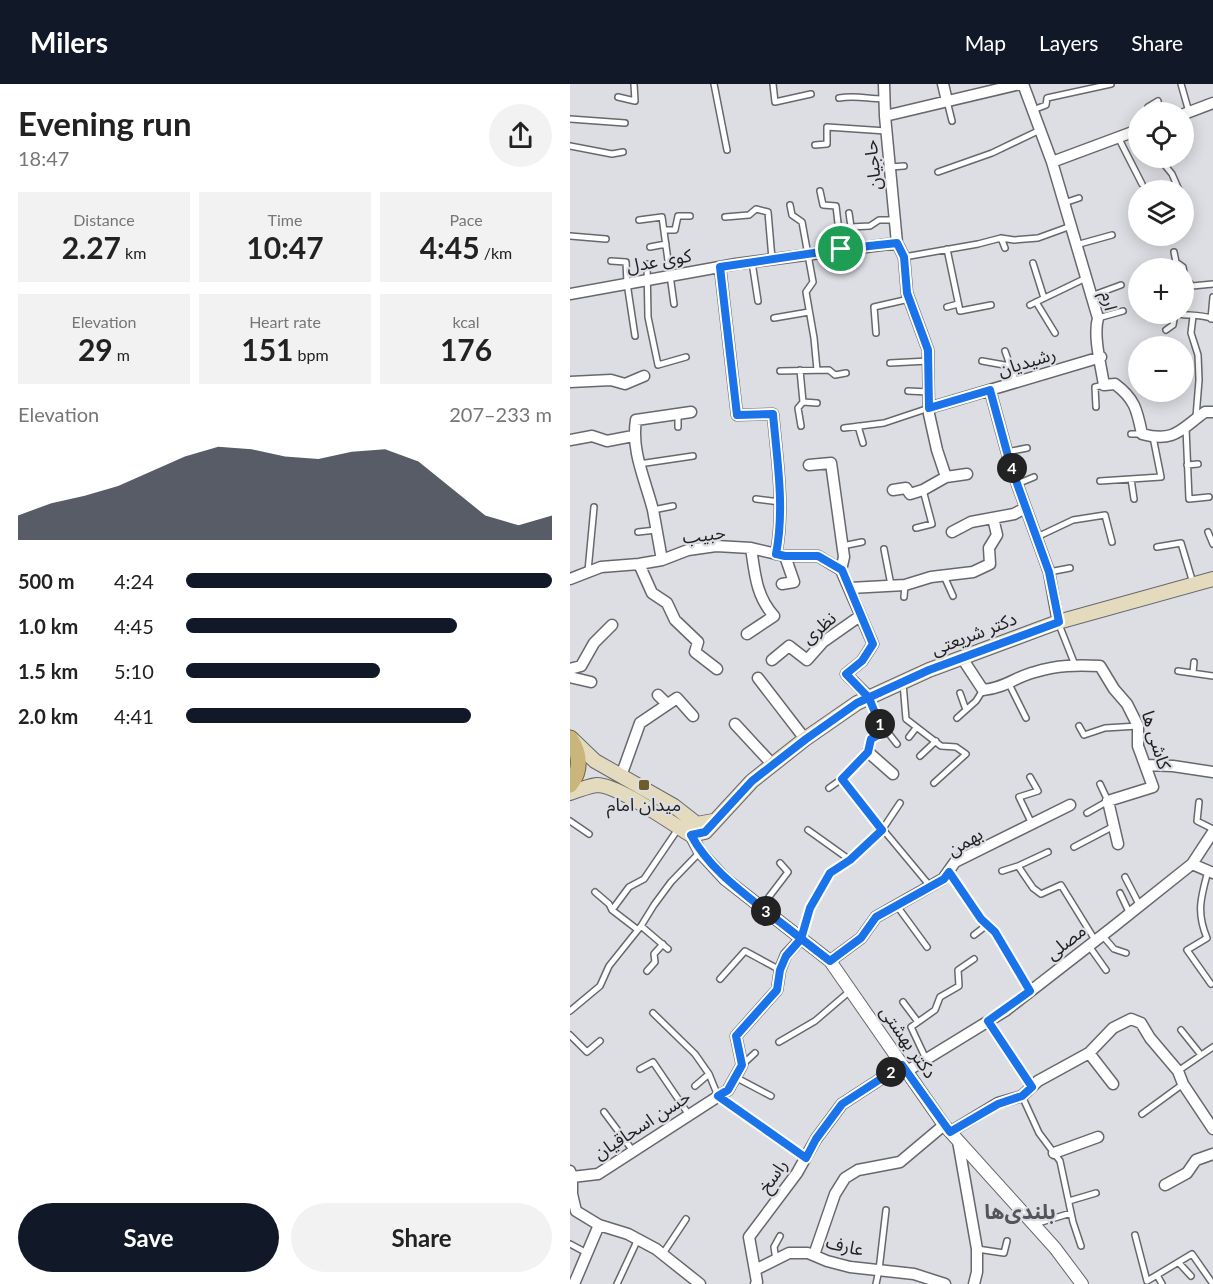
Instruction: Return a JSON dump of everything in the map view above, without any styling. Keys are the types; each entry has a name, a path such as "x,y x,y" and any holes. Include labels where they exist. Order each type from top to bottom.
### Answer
{"main road":[{"name":"دکتر شریعتی","path":"685,832 705,832 752,781 857,703 962,658 1059,622 1213,579"},
{"path":"570,738 596,762 674,806 697,824 718,820"},
{"path":"570,738 579,760 578,771 570,785"},
{"path":"570,793 598,785 614,790 685,832"}],"street":[{"name":"حاجیان","path":"884,84 886,131 897,243"},
{"path":"944,84 947,101"},
{"path":"885,116 993,87 1022,84"},
{"name":"ارم","path":"1022,84 1052,162 1098,318 1095,330 1104,385"},
{"path":"1194,110 1213,103"},
{"path":"1052,162 1128,134"},
{"path":"897,243 904,257 909,299 928,350 929,408 937,450 946,477"},
{"name":"کوی عدل","path":"570,294 752,262 897,243"},
{"path":"720,267 737,415 773,414 780,501 781,555 794,582 782,584"},
{"name":"رشیدیان","path":"929,408 1101,357"},
{"path":"570,382 611,380 624,384 644,376"},
{"path":"1104,385 1115,384 1127,393 1136,407 1136,434 1153,437 1177,434 1205,412 1213,412"},
{"path":"990,390 1024,508 1049,572 1059,622"},
{"path":"662,560 653,510 633,436 636,420 691,412"},
{"path":"570,440 592,436 607,441 633,436"},
{"path":"808,465 831,463 844,557 842,570 873,644 862,661 846,674 869,698"},
{"path":"893,489 906,488 910,494 923,490 946,477 967,474"},
{"path":"952,532 971,522 1014,514 1024,508"},
{"path":"850,588 905,585 973,572 990,564 989,548 997,535 993,518"},
{"name":"حبیب","path":"570,579 602,567 662,560 688,550 716,546 751,548 781,555 818,556 842,570"},
{"path":"747,634 774,616 763,604 751,548"},
{"path":"639,564 652,592 667,603 675,620 698,642 695,652 717,669"},
{"name":"نظری","path":"772,660 789,646 807,660 823,642 860,616"},
{"path":"570,669 581,666 594,643 612,625"},
{"path":"962,658 983,690"},
{"name":"کاشی ها","path":"983,690 998,689 1033,672 1066,665 1100,666 1114,689 1127,704 1138,726 1138,746 1153,787 1108,801"},
{"path":"570,677 591,682"},
{"path":"758,678 806,739"},
{"path":"658,694 667,704"},
{"path":"621,776 640,723 677,698 693,716"},
{"path":"735,724 773,765"},
{"path":"868,752 893,774"},
{"path":"1145,765 1173,766 1213,772"},
{"path":"1108,801 1118,844"},
{"name":"بهمن","path":"830,961 861,938 876,917 944,879 955,862 1070,806"},
{"name":"مصلی","path":"904,1068 926,1059 988,1021 1130,914 1192,864 1213,830"},
{"name":"دکتر بهشتی","path":"685,832 700,852 726,879 830,961 951,1132 1055,1248 1082,1284"},
{"path":"1192,864 1211,872"},
{"path":"742,1065 736,1036 777,990 780,970 786,956 801,939"},
{"path":"814,1255 835,1194 845,1178 858,1170 900,1162 998,1104 1022,1096 1057,1070 1089,1053 1113,1028 1131,1019 1141,1023 1178,1071 1183,1084 1212,1125"},
{"path":"1089,1053 1113,1084"},
{"name":"حسن اسحاقیان","path":"571,1174 598,1174 728,1090 742,1065"},
{"name":"راسخ","path":"755,1270 749,1238 797,1173 816,1139 842,1104 904,1068"},
{"path":"951,1132 977,1249 977,1272 974,1284"},
{"path":"1054,1153 1098,1137"},
{"path":"1165,1185 1187,1173 1196,1160 1213,1154"},
{"path":"571,1174 576,1211 599,1225 638,1239 700,1284"},
{"path":"574,1284 599,1225"},
{"name":"عارف","path":"755,1270 789,1253 808,1253 827,1261 914,1274 940,1283"},
{"path":"755,1270 758,1282 756,1284"}],"lane":[{"path":"618,98 635,101 634,84"},
{"path":"714,84 727,150"},
{"path":"773,84 775,102 811,94"},
{"path":"1033,110 1046,105 1047,98 1087,86 1111,84"},
{"path":"1181,84 1184,102"},
{"path":"839,98 858,95 869,99 884,99"},
{"path":"947,101 952,121"},
{"path":"570,119 625,123"},
{"path":"815,145 827,144 827,127 886,131"},
{"path":"938,172 992,153 1040,130"},
{"path":"1118,137 1140,180"},
{"path":"570,146 612,154 623,152"},
{"path":"890,167 904,166"},
{"path":"820,191 823,205 836,206 841,249"},
{"path":"1064,203 1079,198"},
{"path":"790,204 792,215 802,222 809,254 813,282 806,292 817,370"},
{"path":"725,217 749,215 756,208 768,212 772,259"},
{"path":"849,213 851,227 870,226 879,220 895,220"},
{"path":"639,220 662,216 674,304"},
{"path":"664,230 675,230 678,216 690,216"},
{"path":"904,257 1001,238 1014,240 1038,238 1071,226"},
{"path":"1076,245 1112,235"},
{"path":"570,236 606,238"},
{"path":"1001,238 1005,248"},
{"path":"650,247 666,244"},
{"path":"947,249 960,311 991,305"},
{"path":"1174,252 1176,262 1183,267 1185,278 1192,286 1213,284"},
{"path":"611,261 626,262 635,336"},
{"path":"752,262 758,301"},
{"path":"1033,263 1044,298"},
{"path":"647,264 648,317 658,365 686,357"},
{"path":"1055,333 1033,303 1086,278"},
{"path":"1091,296 1121,285"},
{"path":"1194,316 1202,315 1212,319 1213,297"},
{"path":"876,333 874,308 909,299"},
{"path":"947,307 958,304"},
{"path":"1098,318 1123,311"},
{"path":"774,318 809,312"},
{"path":"1166,330 1174,324"},
{"path":"1192,324 1191,333 1198,355 1199,381 1196,418"},
{"path":"1005,351 1016,382"},
{"path":"890,363 928,361"},
{"path":"982,361 1010,366"},
{"path":"800,370 803,402 798,408 801,426"},
{"path":"780,371 829,370 835,375 846,373"},
{"path":"1096,407 1095,387 1104,385"},
{"path":"908,391 928,392"},
{"path":"803,402 817,403"},
{"path":"844,428 884,423 929,408"},
{"path":"678,414 678,427"},
{"path":"858,426 862,443"},
{"path":"1186,429 1188,499 1209,497"},
{"path":"1100,481 1161,477 1153,437"},
{"path":"1007,452 1028,448"},
{"path":"639,464 693,456"},
{"path":"1187,465 1198,464"},
{"path":"1017,484 1034,477"},
{"path":"1131,479 1134,499"},
{"path":"916,528 932,524 923,490"},
{"path":"756,498 780,501"},
{"path":"653,510 673,506"},
{"path":"588,573 594,507"},
{"path":"1037,537 1073,520 1106,514 1112,542"},
{"path":"638,532 656,530"},
{"path":"1208,532 1213,544"},
{"path":"842,546 862,542"},
{"path":"1157,547 1181,543 1193,584"},
{"path":"884,549 891,585"},
{"path":"1049,572 1070,568"},
{"path":"944,576 953,596"},
{"path":"904,597 905,585"},
{"path":"1059,622 1075,665"},
{"path":"1193,673 1194,662"},
{"path":"1178,672 1213,676"},
{"path":"903,682 906,719 941,746 956,747 966,754 934,783"},
{"path":"1008,684 1026,718"},
{"path":"957,718 976,701 983,690"},
{"path":"960,693 966,710"},
{"path":"869,698 878,720 897,744"},
{"path":"1079,726 1084,735 1105,728 1138,726"},
{"path":"909,737 916,728"},
{"path":"829,788 842,779 868,752 871,739 885,731"},
{"path":"920,756 936,741"},
{"path":"1030,777 1038,791 1019,797 1032,825"},
{"path":"842,779 931,887"},
{"path":"1086,813 1108,801 1100,784"},
{"path":"1199,802 1197,821 1213,830"},
{"path":"801,939 810,908 830,873 850,860 882,830 900,803"},
{"path":"570,820 589,834"},
{"path":"1074,846 1114,826"},
{"path":"808,830 850,860"},
{"path":"612,910 629,887 644,879 685,832"},
{"path":"570,1011 600,986 609,966 671,882 700,852"},
{"path":"1002,871 1048,852"},
{"path":"761,908 788,872 780,863"},
{"path":"1018,866 1033,888 1041,894 1061,885 1095,940 1106,969"},
{"path":"949,872 981,919 995,932 1030,991"},
{"path":"1211,872 1200,904 1201,924 1207,938 1187,950 1211,984"},
{"path":"1125,877 1140,906"},
{"path":"595,892 609,904 612,910 665,946 654,954 655,962 647,971"},
{"path":"1120,893 1130,914"},
{"path":"897,906 927,947"},
{"path":"974,935 987,925"},
{"path":"1095,940 1114,950 1126,953"},
{"path":"720,979 745,951 780,970"},
{"path":"926,1059 911,1027 935,1010 940,997 959,986 958,970 974,959"},
{"path":"779,1042 814,1021 850,991"},
{"path":"903,1002 918,1022"},
{"path":"653,1013 696,1054 709,1074 718,1096 806,1158"},
{"path":"988,1021 1032,1087"},
{"path":"1181,1030 1202,1055"},
{"path":"570,1035 587,1052 600,1041"},
{"path":"1178,1071 1213,1047"},
{"path":"742,1065 755,1053"},
{"path":"640,1069 653,1062 689,1115"},
{"path":"695,1086 709,1074"},
{"path":"735,1077 771,1096"},
{"path":"1142,1114 1183,1084"},
{"path":"1022,1096 1039,1133 1060,1161 1081,1246"},
{"path":"604,1112 633,1151"},
{"path":"1069,1201 1096,1193"},
{"path":"876,1284 886,1210"},
{"path":"1034,1224 1071,1213"},
{"path":"662,1255 686,1219"},
{"path":"1135,1235 1144,1282 1192,1254 1213,1284"},
{"path":"776,1260 774,1247 780,1236"},
{"path":"617,1284 638,1239"},
{"path":"977,1249 1004,1253 1007,1241"},
{"path":"570,1244 587,1253"},
{"path":"1179,1263 1191,1276"},
{"path":"1157,1275 1162,1284"}],"place":[{"name":"میدان امام","path":"644,785"}],"district":[{"name":"بلندی‌ها","path":"1020,1212"}],"route":[{"path":"841,249 720,267 737,415 773,414 780,501 780,533 776,554 818,556 842,570 873,644 862,661 846,674 869,698 885,731 871,739 868,752 842,779 882,830 850,860 830,873 810,908 801,939 786,956 780,970 777,990 736,1036 742,1065 728,1090 718,1096 806,1158 816,1139 842,1104 902,1065 950,1132 998,1104 1022,1096 1032,1087 988,1021 1030,991 995,932 981,919 949,872 944,879 921,894 876,917 861,938 830,961 801,939 726,879 700,852 691,835 705,832 752,781 826,723 857,703 869,698 929,670 1059,622 1049,572 1024,508 990,390 929,408 928,350 907,293 904,257 897,243 841,249"}]}
